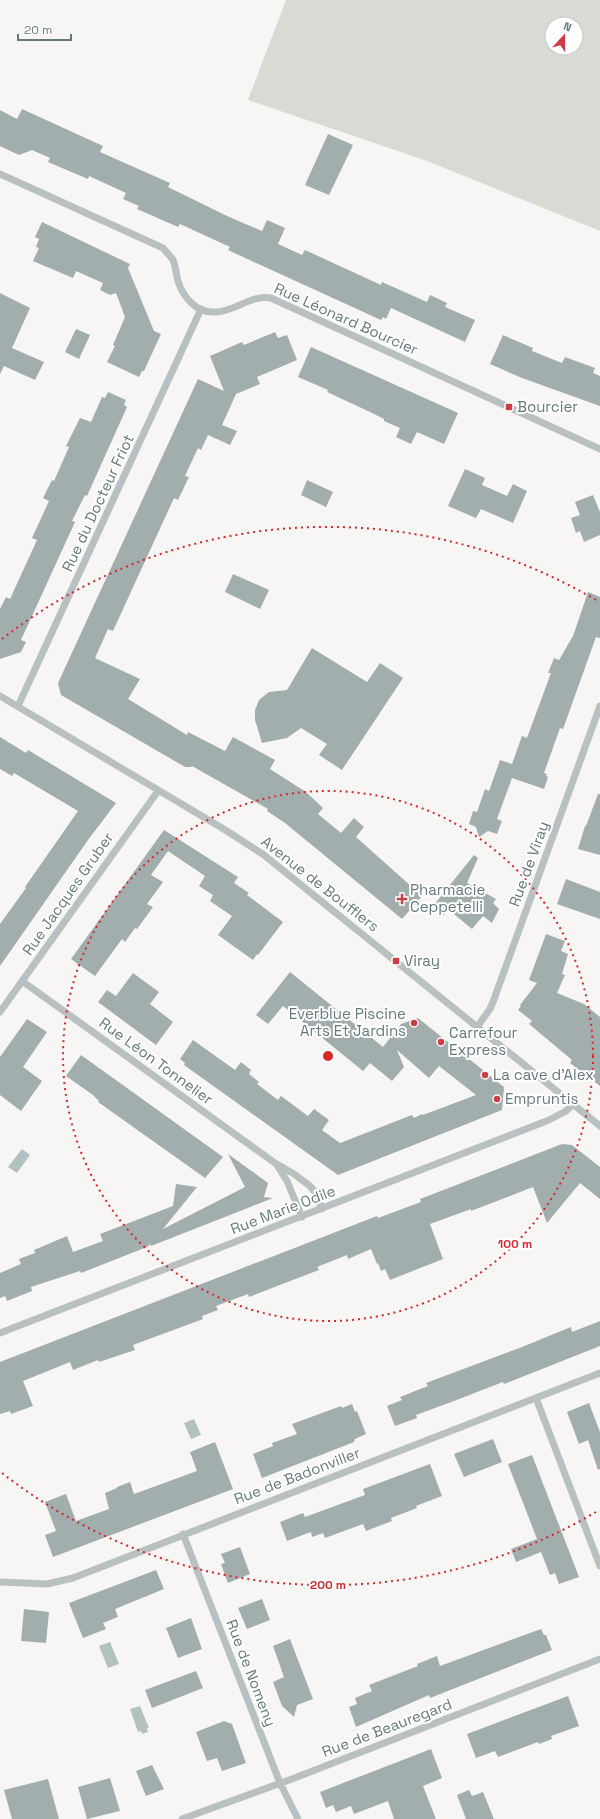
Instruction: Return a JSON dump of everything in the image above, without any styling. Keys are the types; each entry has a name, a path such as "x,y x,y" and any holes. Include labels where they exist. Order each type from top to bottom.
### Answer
{"street":[{"path":"0,174 163,248 173,260 177,279 184,294 194,306 201,310"},
{"name":"Rue Léonard Bourcier","path":"201,310 221,312 257,298 271,298 600,449"},
{"name":"Rue du Docteur Friot","path":"18,706 201,310"},
{"name":"Avenue de Boufflers","path":"0,696 227,831 264,855 600,1126"},
{"name":"Rue de Viray","path":"477,1027 490,1009 493,1002 600,706"},
{"name":"Rue Jacques Gruber","path":"0,1012 158,791"},
{"name":"Rue Léon Tonnelier","path":"22,981 310,1186 315,1192 322,1209"},
{"name":"Rue Marie Odile","path":"0,1333 549,1120 566,1111 573,1104"},
{"name":"Rue Léon Tonnelier","path":"276,1163 288,1181 302,1217"},
{"name":"Rue de Badonviller","path":"0,1582 57,1583 600,1373"},
{"path":"536,1398 600,1566"},
{"name":"Rue de Nomeny","path":"183,1534 280,1783 298,1819"},
{"name":"Rue de Beauregard","path":"182,1819 280,1783 600,1659"}],"shaded area":[{"path":"286,0 600,0 600,231 427,161 248,100"},
{"path":"22,1149 30,1155 17,1173 8,1167"},
{"path":"194,1419 201,1435 191,1439 184,1423"},
{"path":"110,1642 119,1664 108,1668 99,1646"},
{"path":"140,1706 149,1728 147,1728 148,1732 142,1734 141,1731 138,1732 130,1709"}],"building":[{"path":"22,109 103,146 100,152 170,183 168,187 227,216 262,231 267,220 285,228 278,244 302,255 305,250 381,285 382,282 427,302 430,295 447,303 445,307 475,320 465,342 391,308 386,319 383,317 381,320 228,250 230,247 180,224 178,227 137,209 139,206 123,199 126,193 89,176 88,179 48,162 50,158 32,150 19,155 0,146 0,110 17,119"},
{"path":"328,134 353,145 329,195 305,185"},
{"path":"42,222 130,264 128,268 154,331 161,334 144,371 142,371 139,377 107,362 115,346 113,345 125,317 116,293 110,295 100,290 103,283 76,271 73,278 33,261 39,248 36,247 39,239 35,237"},
{"path":"0,293 30,308 12,348 44,362 35,380 4,366 0,374"},
{"path":"76,329 90,335 79,359 65,352"},
{"path":"275,332 278,338 287,335 297,360 257,377 260,384 236,394 222,425 237,431 230,445 208,435 201,450 198,448 185,476 189,477 178,500 174,498 113,631 108,629 95,658 140,679 128,699 187,735 188,732 225,751 233,737 275,760 270,769 306,792 323,808 318,814 341,833 354,818 364,827 356,837 422,896 402,919 285,823 267,811 268,809 192,766 185,767 61,695 58,683 198,379 224,391 210,356 242,342 244,345"},
{"path":"503,335 533,348 532,351 562,363 565,357 595,368 593,373 600,376 600,406 522,378 490,364"},
{"path":"311,347 458,413 444,444 417,432 411,444 396,437 400,428 327,392 328,390 298,377"},
{"path":"108,392 126,400 124,405 127,407 87,496 85,495 72,521 75,522 21,640 26,642 21,652 0,659 0,609 6,597 10,599 37,540 32,538 49,501 43,498 52,480 54,481 69,447 66,446 80,418 91,422 102,397 105,398"},
{"path":"465,469 485,478 482,485 507,496 513,484 527,491 513,523 481,509 476,518 448,506"},
{"path":"307,480 333,492 326,507 301,495"},
{"path":"593,495 600,512 600,535 584,542 580,531 576,533 571,518 580,515 575,502"},
{"path":"233,574 269,590 260,609 225,592"},
{"path":"588,592 600,597 600,638 596,637 563,729 560,728 544,773 547,774 546,776 548,777 544,789 512,778 497,819 502,821 497,834 488,831 479,837 476,827 469,824 473,811 477,812 485,789 489,791 500,760 512,764 522,736 527,738 551,673 548,673 554,658 559,660 573,636"},
{"path":"312,648 367,682 380,663 403,678 342,770 319,755 327,744 301,728 287,738 262,743 255,720 255,710 259,700 269,692 287,690"},
{"path":"0,737 26,753 28,750 116,803 88,840 0,966 0,924 78,811 14,773 12,776 0,769"},
{"path":"598,794 600,794 600,855 578,849 585,826"},
{"path":"164,830 238,877 234,883 249,893 247,895 283,922 253,960 218,935 232,916 210,901 213,895 199,886 205,876 168,851 151,875 163,882 147,904 153,907 137,929 135,928 125,942 122,939 95,976 71,959"},
{"path":"474,855 478,858 467,883 496,899 493,903 499,909 492,923 483,916 472,929 449,910 444,915 433,906"},
{"path":"566,879 600,892 600,919 557,904"},
{"path":"546,934 565,941 561,951 568,954 562,974 565,975 557,993 584,1004 600,1017 600,1086 570,1063 572,1060 529,1024 532,1021 518,1010 521,1006 520,1005 537,983 529,980"},
{"path":"290,972 383,1047 401,1024 418,1018 504,1087 502,1110 338,1175 184,1065 185,1063 180,1059 193,1040 235,1070 241,1062 251,1070 249,1074 259,1082 257,1084 278,1100 281,1096 308,1116 314,1109 329,1120 322,1130 340,1143 412,1115 414,1118 476,1095 439,1066 429,1078 397,1050 404,1067 392,1081 370,1063 363,1071 283,1006 268,1024 256,1015"},
{"path":"133,973 159,992 150,1004 173,1022 156,1045 98,1002 107,990 116,996"},
{"path":"27,1019 47,1032 23,1067 42,1081 21,1111 0,1095 0,1057"},
{"path":"81,1055 223,1157 205,1178 98,1102 99,1101 93,1095 66,1076"},
{"path":"562,1144 572,1145 600,1167 600,1199 580,1183 547,1223 533,1187 471,1211 471,1209 430,1224 443,1259 390,1280 385,1269 381,1271 371,1249 348,1259 347,1255 317,1267 319,1270 249,1297 248,1294 216,1306 218,1310 202,1316 203,1319 133,1345 135,1350 99,1362 98,1360 73,1370 70,1362 23,1381 33,1406 11,1414 10,1411 0,1414 0,1362 377,1216 378,1218 421,1202 420,1199"},
{"path":"228,1154 268,1183 264,1197 273,1198 151,1246 150,1244 147,1247 81,1273 80,1271 31,1287 32,1291 7,1301 5,1296 0,1298 0,1273 21,1264 19,1259 35,1253 34,1250 67,1236 73,1252 103,1241 100,1234 173,1206 176,1184 197,1187 163,1229 245,1187"},
{"path":"600,1321 600,1346 504,1384 503,1382 416,1415 417,1418 395,1426 387,1406 402,1400 400,1397 428,1386 426,1383 571,1327 572,1332"},
{"path":"589,1403 600,1432 600,1469 598,1470 588,1440 579,1444 567,1412"},
{"path":"352,1404 355,1412 357,1411 366,1434 355,1439 354,1442 262,1478 253,1454 273,1446 272,1443 297,1434 292,1424 341,1406 342,1408"},
{"path":"493,1439 502,1462 464,1477 454,1454"},
{"path":"215,1442 233,1489 53,1557 45,1535 56,1531 45,1502 66,1494 76,1521 109,1509 105,1493 117,1487 130,1482 134,1494 197,1471 190,1452"},
{"path":"532,1455 579,1577 559,1584 555,1573 550,1575 541,1552 516,1562 511,1549 537,1539 508,1464"},
{"path":"430,1464 442,1496 391,1518 392,1521 366,1531 363,1524 325,1538 323,1533 312,1537 311,1532 287,1541 280,1522 303,1513 305,1517 365,1495 363,1489"},
{"path":"240,1547 250,1574 228,1583 221,1564 225,1563 221,1554"},
{"path":"156,1570 164,1589 115,1609 118,1617 103,1623 106,1629 83,1638 69,1603"},
{"path":"262,1599 270,1620 247,1629 238,1608"},
{"path":"24,1609 49,1612 46,1643 21,1641"},
{"path":"191,1618 202,1649 178,1658 166,1628"},
{"path":"541,1629 544,1635 546,1635 552,1650 430,1698 429,1695 356,1727 349,1707 357,1704 355,1698 372,1691 369,1685 418,1666 417,1664 437,1656 440,1666"},
{"path":"290,1639 313,1699 297,1705 294,1717 282,1706 273,1682 284,1677 273,1646"},
{"path":"196,1671 203,1688 152,1708 145,1690"},
{"path":"568,1696 579,1726 551,1736 552,1739 539,1744 538,1742 498,1757 495,1751 476,1758 467,1734"},
{"path":"224,1721 232,1724 246,1763 222,1771 217,1758 207,1761 196,1732"},
{"path":"431,1749 442,1778 423,1786 436,1819 394,1819 388,1801 354,1814 351,1806 336,1812 333,1805 326,1808 320,1792"},
{"path":"152,1765 164,1789 146,1796 136,1771"},
{"path":"110,1778 120,1811 87,1819 78,1787"},
{"path":"48,1779 59,1819 12,1819 4,1790"},
{"path":"469,1790 472,1796 483,1792 494,1819 466,1819 457,1795"}],"place":[{"name":"Bourcier","path":"509,407"},
{"name":"Pharmacie Ceppetelli","path":"402,899"},
{"name":"Viray","path":"396,961"},
{"name":"Everblue Piscine Arts Et Jardins","path":"414,1023"},
{"name":"Carrefour Express","path":"441,1042"},
{"name":"La cave d’Alex","path":"485,1075"},
{"name":"Empruntis","path":"497,1099"}]}
